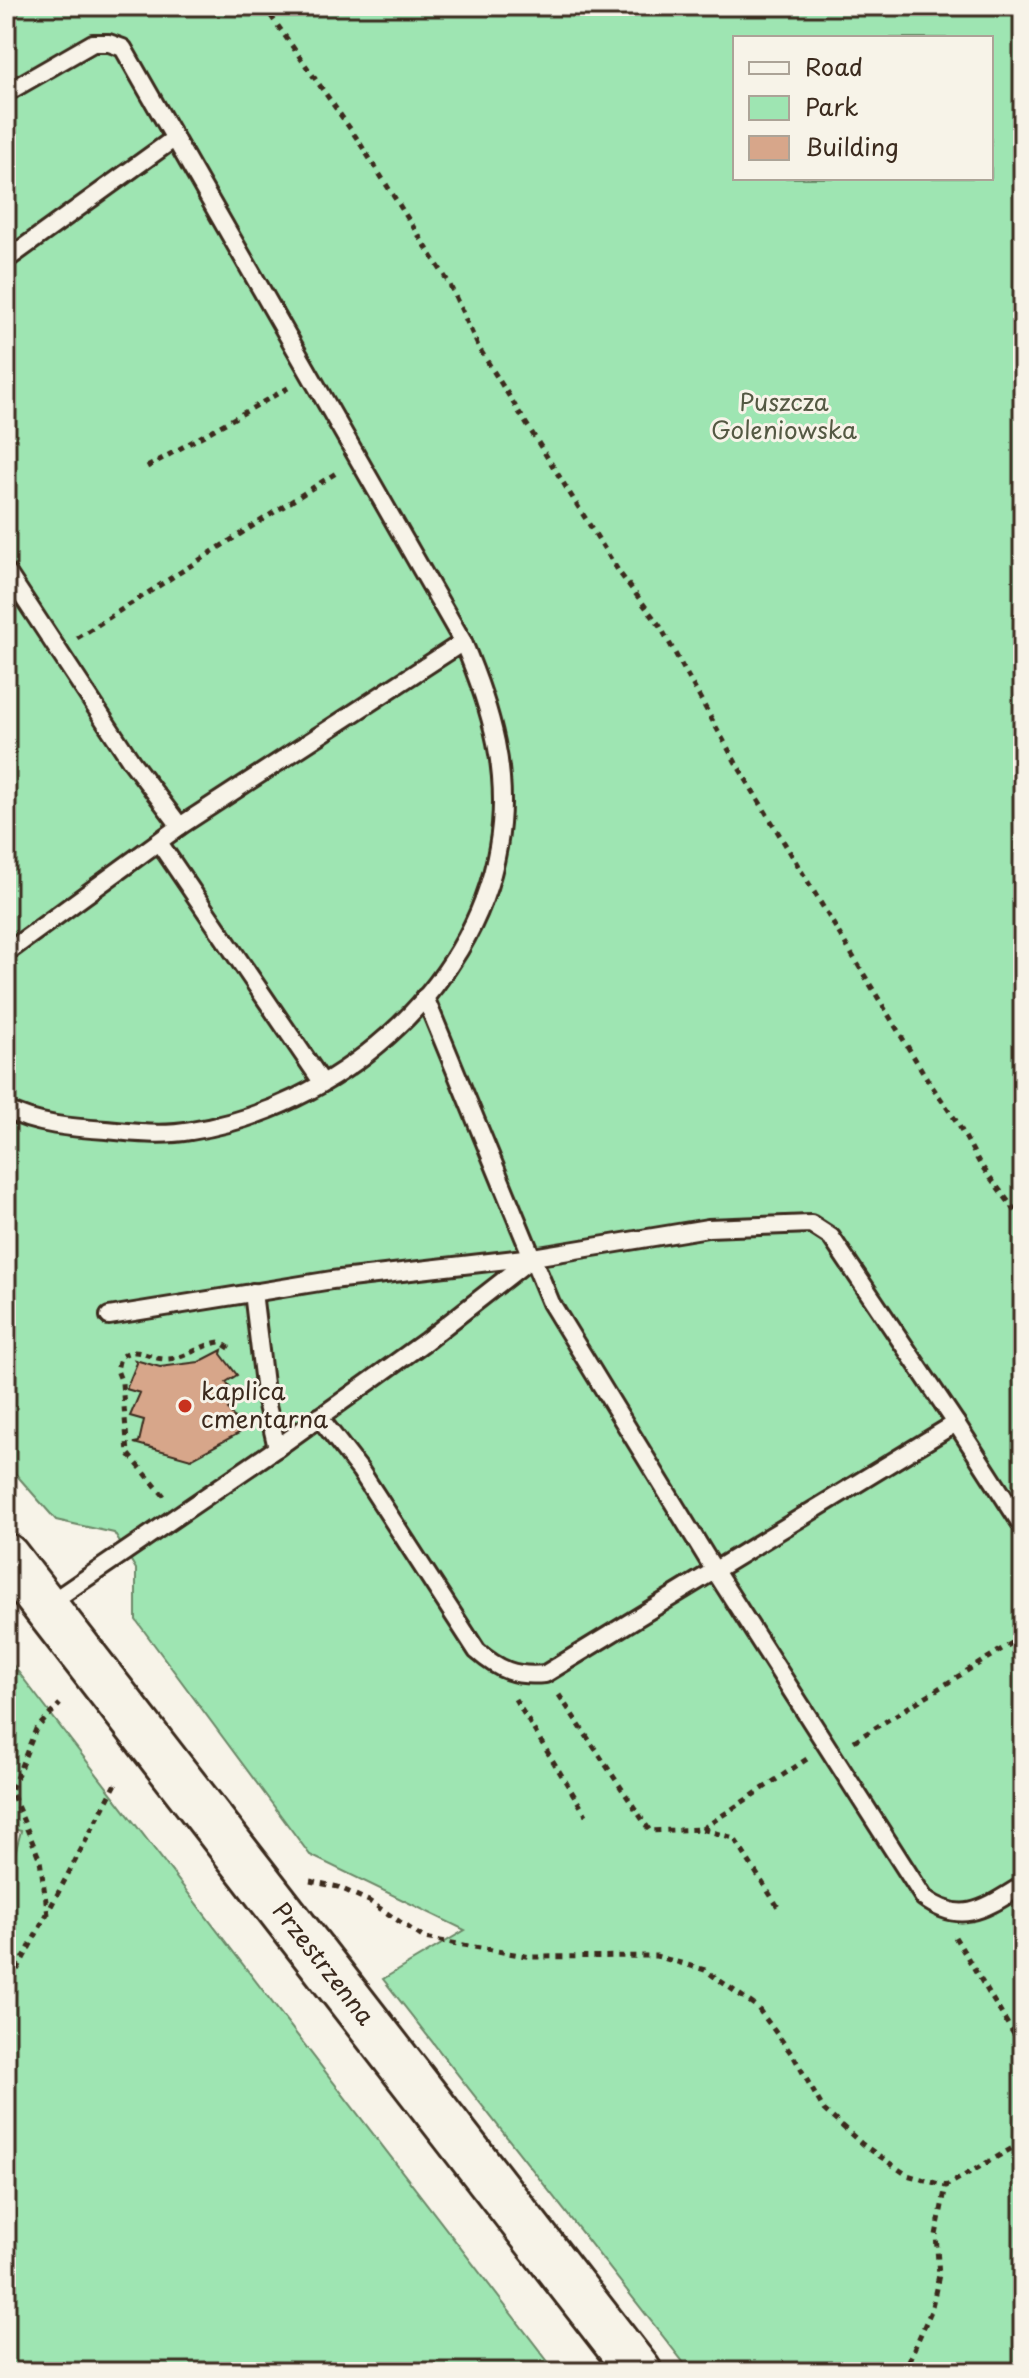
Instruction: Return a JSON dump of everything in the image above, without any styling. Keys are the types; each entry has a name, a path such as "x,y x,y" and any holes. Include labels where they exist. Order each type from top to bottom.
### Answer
{"street":[{"name":"Przestrzenna","path":"6,1556 639,2372"}],"lane":[{"path":"6,93 93,43 109,43 123,48 356,460 463,642 486,695 499,748 503,798 498,849 485,893 467,934 425,997 383,1041 322,1082 279,1107 189,1132 75,1128 6,1109"},
{"path":"6,260 175,138"},
{"path":"6,571 131,761 180,826"},
{"path":"6,953 160,844 180,826 463,642"},
{"path":"160,844 268,1008 322,1082"},
{"path":"425,997 551,1303 715,1571 924,1898 939,1909 954,1914 972,1912 1023,1885"},
{"path":"109,1316 447,1265 533,1257 708,1228 811,1224 831,1237 1023,1527"},
{"path":"46,1606 277,1448 426,1341 533,1257"},
{"path":"253,1292 266,1401 277,1448"},
{"path":"319,1417 360,1470 477,1651 496,1667 511,1674 545,1674 956,1423"}],"path":[{"path":"264,6 356,137 449,283 479,348 619,572 660,626 736,763 980,1164 1023,1221"},
{"path":"147,467 309,376"},
{"path":"58,650 356,460"},
{"path":"168,1500 128,1453 122,1383 117,1370 120,1357 129,1351 162,1359 177,1357 220,1342 235,1352"},
{"path":"832,1754 1023,1636"},
{"path":"496,1667 586,1815"},
{"path":"545,1674 650,1831 701,1829 734,1838 778,1907"},
{"path":"48,1915 40,1860 11,1791 36,1729 60,1704"},
{"path":"701,1829 804,1763 822,1738"},
{"path":"6,1991 118,1780"},
{"path":"305,1880 338,1887 369,1901 424,1938 531,1957 656,1956 705,1970 757,2007 794,2057 824,2110 853,2136 907,2175 946,2186 1023,2142"},
{"path":"939,1909 1021,2046"},
{"path":"904,2372 931,2311 939,2275 936,2235 946,2186"}],"green space":[{"name":"Puszcza Goleniowska","path":"6,6 1023,6 1023,2372 691,2372 383,1979 465,1930 310,1855 136,1620 136,1569 114,1533 56,1520 6,1463"},
{"path":"6,1656 556,2372 6,2372 6,1887 21,1831 6,1827"}],"building":[{"name":"kaplica cmentarna","path":"222,1350 221,1354 237,1375 226,1382 240,1403 228,1409 243,1431 191,1459 134,1443 139,1442 144,1420 130,1416 140,1393 126,1389 137,1363 135,1360 160,1367 199,1362"}],"place":[{"name":"kaplica cmentarna","path":"185,1406"}]}
